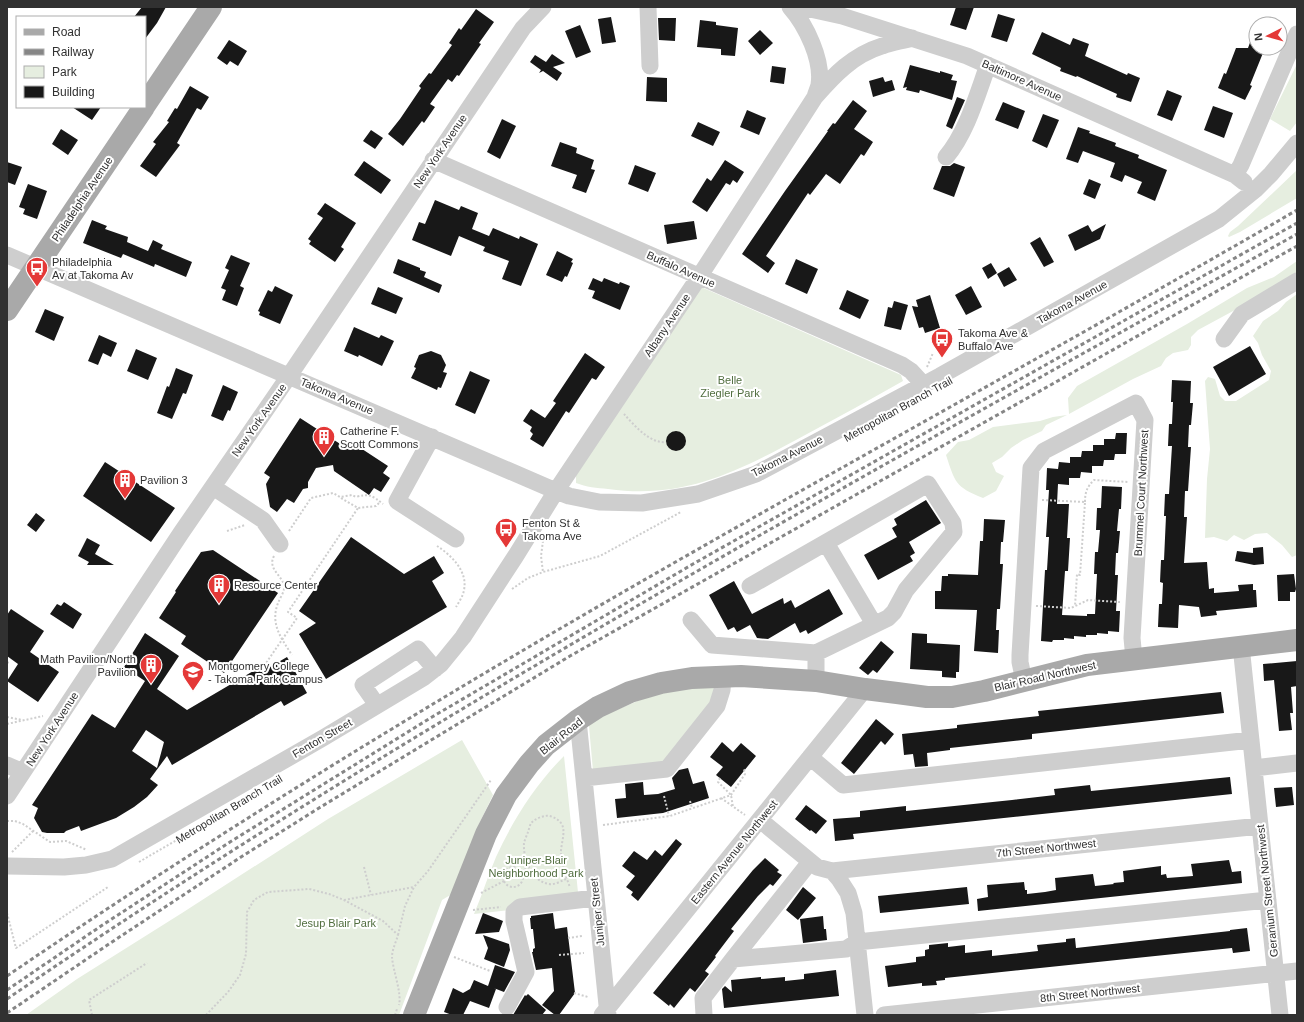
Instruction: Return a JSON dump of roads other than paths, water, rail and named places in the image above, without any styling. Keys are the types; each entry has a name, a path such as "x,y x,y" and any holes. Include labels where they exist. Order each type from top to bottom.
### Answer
{"main road":[{"name":"Philadelphia Avenue","path":"146,103 211,7"},
{"name":"Philadelphia Avenue","path":"7,310 143,108"},
{"name":"Blair Road Northwest","path":"865,689 927,697 952,697 1086,665 1297,640"},
{"name":"Blair Road","path":"414,1015 486,834 506,795 528,764 546,745 578,720 598,707 630,692 661,683 692,678 748,676 816,681 865,689"}],"street":[{"name":"New York Avenue","path":"7,796 433,160 523,28 543,7"},
{"path":"648,7 650,66"},
{"name":"Albany Avenue","path":"790,7 800,20 815,53 819,69 819,84 815,97"},
{"name":"Baltimore Avenue","path":"801,7 842,16 967,56 1235,175"},
{"path":"1297,34 1241,165 1235,175 1255,190 1271,174 1297,143"},
{"name":"Albany Avenue","path":"556,491 699,277 815,97 832,77 854,59 868,51 912,38"},
{"path":"946,157 959,136 972,110 988,65"},
{"name":"Buffalo Avenue","path":"433,160 902,365 924,377"},
{"name":"Takoma Avenue","path":"7,255 556,491 569,496 599,502 642,503 698,494 756,474 924,377 1219,219 1255,190"},
{"path":"1224,338 1242,314 1297,281"},
{"name":"Brummel Court Northwest","path":"1024,681 1020,655 1031,468 1044,451 1136,403 1145,420 1132,638 1134,659"},
{"path":"432,437 397,501 456,540"},
{"path":"691,620 712,646 816,653 888,618 894,612 906,590 954,532 953,523 928,484 750,586"},
{"path":"213,487 263,520 280,544"},
{"name":"Fenton Street","path":"8,861 64,867 86,865 112,859 423,678 441,664 464,637 556,491"},
{"path":"826,543 874,624"},
{"name":"Geranium Street Northwest","path":"1241,646 1280,1015"},
{"path":"377,705 363,685 418,649 435,669"},
{"path":"816,653 816,681"},
{"path":"584,778 667,769 717,706 722,690 723,677"},
{"name":"Eastern Avenue Northwest","path":"606,1013 753,817 810,757 865,689"},
{"name":"Juniper Street","path":"578,720 606,1013"},
{"path":"810,757 844,785 1251,740"},
{"path":"1254,768 1297,763"},
{"path":"7,765 24,772"},
{"path":"753,817 817,867 832,871 848,893 852,902 854,913 865,1015"},
{"name":"7th Street Northwest","path":"832,871 1260,826"},
{"path":"704,1015 703,998 810,862"},
{"path":"507,1007 526,972 514,921 514,912 520,907 595,898"},
{"path":"733,959 846,948 857,942 1268,900"},
{"name":"8th Street Northwest","path":"884,1015 1297,971"}],"railway":[{"path":"7,976 210,842 486,672 741,525 1297,210"},
{"path":"7,990 101,926 230,842 432,717 693,564 1297,223"},
{"path":"7,999 163,895 321,795 482,697 643,602 806,509 1297,234"},
{"path":"7,1013 241,857 570,656 1297,246"}],"place":[{"name":"Philadelphia Av at Takoma Av","path":"37,288"},
{"name":"Takoma Ave & Buffalo Ave","path":"942,358"},
{"name":"Catherine F. Scott Commons","path":"324,456"},
{"name":"Pavilion 3","path":"125,500"},
{"name":"Fenton St & Takoma Ave","path":"506,548"},
{"name":"Resource Center","path":"219,604"},
{"name":"Math Pavilion/North Pavilion","path":"151,684"},
{"name":"Montgomery College - Takoma Park Campus","path":"193,692"}],"park label":[{"name":"Belle Ziegler Park","path":"730,386"},
{"name":"Juniper-Blair Neighborhood Park","path":"536,866"},
{"name":"Jesup Blair Park","path":"336,923"}]}
